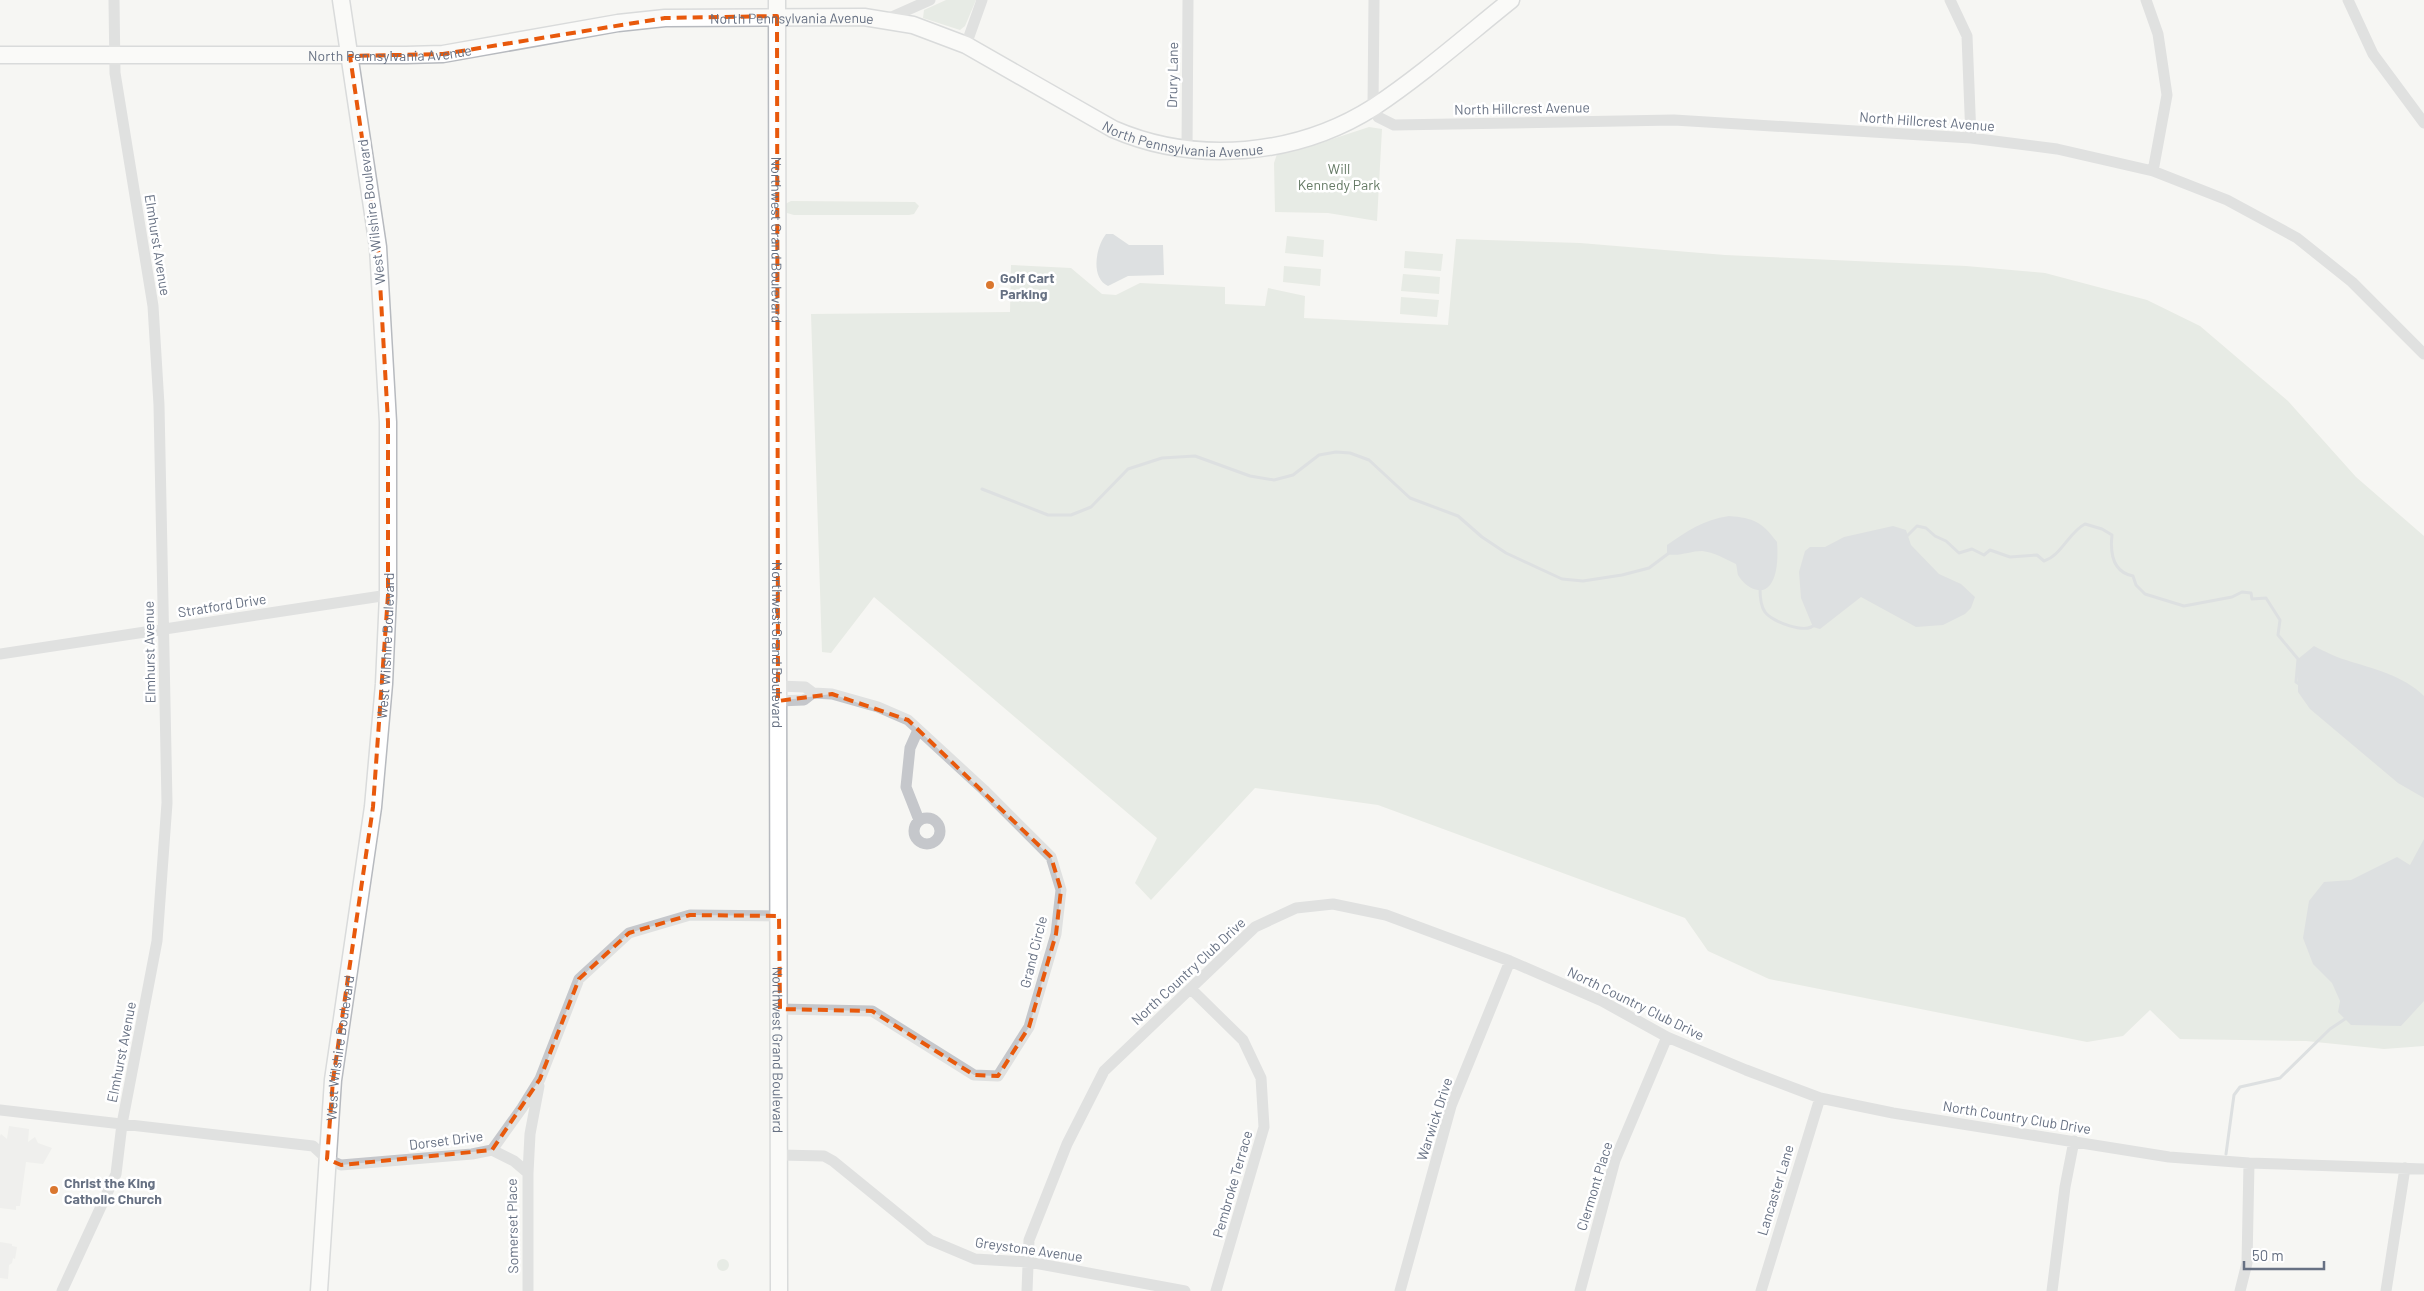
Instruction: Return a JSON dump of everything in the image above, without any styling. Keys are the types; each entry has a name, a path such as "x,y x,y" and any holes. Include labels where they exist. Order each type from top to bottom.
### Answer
{"street":[{"name":"Elmhurst Avenue","path":"62,1291 116,1174 122,1124 157,941 167,803 159,405 153,306 113,55 114,0"},
{"name":"West Wilshire Boulevard","path":"319,1291 333,1080 373,807 384,684 388,595 388,422 378,247 341,0"},
{"path":"885,20 930,0"},
{"path":"966,45 982,0"},
{"name":"Drury Lane","path":"1186,150 1188,0"},
{"path":"1373,107 1374,0"},
{"name":"North Pennsylvania Avenue","path":"0,55 350,56 443,54 510,44 618,23 777,8 864,16 913,26 966,45 1113,129 1141,140 1186,150 1230,152 1286,143 1330,129 1373,107 1511,0"},
{"path":"1950,0 1967,36 1971,138"},
{"path":"2146,0 2158,34 2167,95 2153,171"},
{"path":"2348,0 2373,54 2424,123"},
{"name":"Northwest Grand Boulevard","path":"777,8 779,1291"},
{"name":"North Hillcrest Avenue","path":"1373,107 1378,116 1387,122 1404,126 1674,120 1971,138 2057,149 2153,171 2227,200 2298,238 2352,282 2424,354"},
{"path":"2414,343 2424,335"},
{"name":"Stratford Drive","path":"0,654 388,595"},
{"name":"Grand Circle","path":"778,694 804,700 813,693 832,694 878,707 908,720 1005,810 1051,857 1056,868 1061,890 1056,934 1029,1027 998,1076 974,1075 872,1011 780,1010"},
{"path":"918,730 908,760 906,787 919,820"},
{"name":"North Country Club Drive","path":"1027,1291 1029,1240 1067,1144 1104,1071 1255,927 1296,908 1333,904 1386,915 1510,961 1602,1001 1667,1037 1820,1098 2169,1157 2249,1163 2424,1168"},
{"name":"Dorset Drive","path":"0,1110 313,1146 327,1159 341,1165 472,1154 492,1150 540,1079 579,979 629,933 690,914 779,916"},
{"name":"Warwick Drive","path":"1400,1291 1451,1106 1510,961"},
{"name":"Pembroke Terrace","path":"1192,989 1243,1040 1261,1078 1264,1127 1216,1291"},
{"name":"Clermont Place","path":"1580,1291 1615,1160 1667,1037"},
{"path":"528,1173 530,1134 540,1079"},
{"name":"Lancaster Lane","path":"1761,1291 1820,1098"},
{"path":"2052,1291 2064,1187 2074,1141"},
{"name":"Somerset Place","path":"492,1150 514,1161 528,1173 528,1291"},
{"name":"Greystone Avenue","path":"780,1155 824,1156 834,1161 930,1240 966,1256 975,1259 1029,1262 1185,1291"},
{"path":"2240,1291 2248,1256 2249,1163"},
{"path":"2386,1291 2405,1168"}],"highlighted area":[{"path":"777,16 778,701 832,694 908,720 1051,857 1061,890 1056,934 1029,1027 998,1076 974,1075 872,1011 780,1009 779,916 690,915 629,933 579,979 540,1079 492,1150 341,1165 327,1159 333,1080 373,807 388,595 388,422 378,247 350,56 443,54 665,18"}],"shaded area":[{"path":"1106,234 1113,234 1129,245 1163,245 1164,275 1128,276 1108,286 1102,282 1096,262 1102,240"},
{"path":"1729,516 1757,522 1777,542 1776,570 1773,581 1762,590 1753,589 1744,583 1738,575 1736,564 1715,554 1698,551 1676,555 1667,554 1667,545 1689,531 1711,520"},
{"path":"1893,526 1906,530 1911,545 1939,574 1961,584 1975,597 1971,608 1965,614 1943,625 1916,627 1861,597 1820,629 1813,627 1801,598 1799,572 1805,551 1810,547 1825,547 1844,537"},
{"path":"2314,646 2338,657 2397,678 2424,696 2424,798 2398,783 2310,709 2298,692 2298,659"},
{"path":"2424,839 2424,1001 2401,1026 2351,1025 2338,1012 2340,1001 2332,983 2313,964 2303,938 2309,901 2324,882 2351,880 2397,857 2410,865"},
{"path":"9,1126 29,1129 28,1142 35,1137 38,1143 52,1148 43,1164 26,1162 20,1206 16,1206 16,1210 0,1208 0,1136 1,1134 7,1139"},
{"path":"0,1242 17,1247 15,1259 13,1258 12,1263 9,1265 8,1279 0,1278"}],"green space":[{"path":"946,0 976,0 965,26 960,30 923,18 924,10"},
{"name":"Will Kennedy Park","path":"1369,127 1382,129 1377,221 1328,213 1275,212 1274,163 1277,154 1305,148"},
{"path":"791,201 915,202 919,206 914,214 909,215 794,215 787,213 785,204"},
{"path":"1287,236 1324,240 1323,257 1285,253"},
{"path":"1456,239 1580,243 1725,255 1966,266 2045,273 2147,300 2200,326 2288,401 2356,477 2424,536 2424,1046 2384,1049 2306,1041 2180,1039 2150,1010 2123,1036 2087,1042 1769,979 1708,951 1685,918 1378,805 1255,788 1151,900 1135,883 1157,838 874,597 831,653 822,652 811,314 1010,312 1011,265 1071,268 1102,294 1116,295 1140,283 1225,287 1225,304 1265,306 1268,288 1305,296 1304,318 1448,325"},
{"path":"1405,251 1443,254 1441,271 1404,268"},
{"path":"1284,266 1321,269 1320,286 1283,282"},
{"path":"1403,274 1440,277 1439,294 1401,291"},
{"path":"1401,297 1439,300 1437,317 1400,314"},
{"path":"723,1259 729,1265 723,1271 717,1265"}],"waterway":[{"path":"982,489 1048,515 1071,515 1091,507 1128,469 1162,458 1195,456 1250,476 1274,480 1293,475 1319,455 1336,452 1350,453 1369,460 1410,498 1458,516 1482,537 1506,553 1562,579 1583,581 1622,575 1649,568 1669,553"},
{"path":"1906,537 1917,526 1926,528 1935,536 1946,541 1959,553 1972,549 1984,555 1990,550 2010,557 2037,555 2044,561 2055,554 2074,532 2085,524 2102,529 2112,535 2112,555 2117,566 2126,574 2133,576 2136,585 2145,594 2184,606 2232,597 2242,592 2251,593 2252,599 2266,598 2280,620 2278,635 2298,659 2296,682 2299,684"},
{"path":"1760,588 1765,612 1775,620 1798,628 1811,627 1815,624"},
{"path":"2226,1154 2234,1095 2240,1087 2280,1078 2330,1029 2348,1017"}],"place":[{"name":"Golf Cart Parking","path":"990,285"},
{"name":"Christ the King Catholic Church","path":"54,1190"}]}
